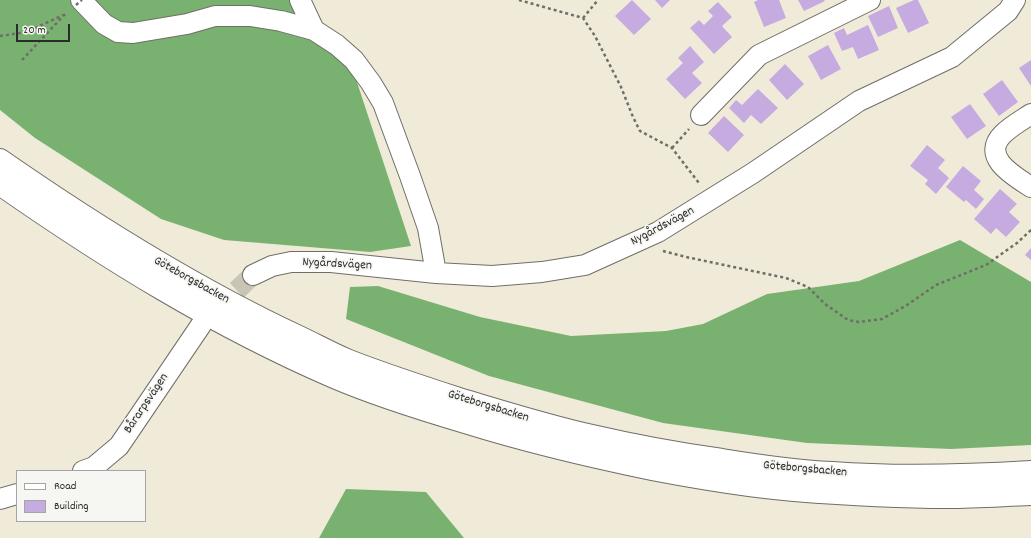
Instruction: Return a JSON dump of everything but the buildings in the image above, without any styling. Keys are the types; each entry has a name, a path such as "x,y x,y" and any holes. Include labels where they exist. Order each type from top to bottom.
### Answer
{"highway":[{"name":"Göteborgsbacken","path":"0,160 123,242 198,286 273,325 349,360 425,388 506,414 590,436 679,454 765,467 831,473 899,476 962,476 1031,472"},
{"name":"Göteborgsbacken","path":"0,184 110,258 182,301 257,341 336,378 417,407 501,433 584,455 710,480 792,490 884,496 942,497 1031,494"}],"street":[{"path":"300,0 314,30"},
{"path":"701,115 759,55 870,0"},
{"name":"Nygårdsvägen","path":"253,275 272,266 291,262 331,262 436,273 492,276 542,272 585,265 658,232 753,173 860,101 952,57 1008,11 1015,0"},
{"path":"80,2 104,24 118,32 133,33 187,24 215,16 250,16 281,21 314,30 337,45 354,60 371,83 383,103 428,228 436,273"},
{"path":"1031,114 1003,134 998,142 995,153 1002,166 1031,187"},
{"name":"Bårarpsvägen","path":"86,470 94,467 119,446 201,325"},
{"path":"0,499 16,494"}],"path":[{"path":"520,0 583,18 595,36 621,87 640,131 672,148 700,185"},
{"path":"583,18 598,0"},
{"path":"0,36 27,32 65,14 22,60"},
{"path":"672,148 701,115"},
{"path":"633,243 686,257 786,278 808,287 825,304 848,320 859,322 882,319 907,305 936,285 986,265 1017,243 1031,230"}],"green space":[{"path":"0,0 302,0 293,31 350,61 411,246 370,252 224,240 161,219 35,138 0,110"},
{"path":"960,240 1031,282 1031,445 951,449 807,443 663,423 489,376 346,319 350,287 378,286 480,317 571,336 666,331 703,324 767,294 859,281"},
{"path":"346,489 426,492 464,538 319,538"}],"tunnel":[{"path":"215,311 253,275"}]}
